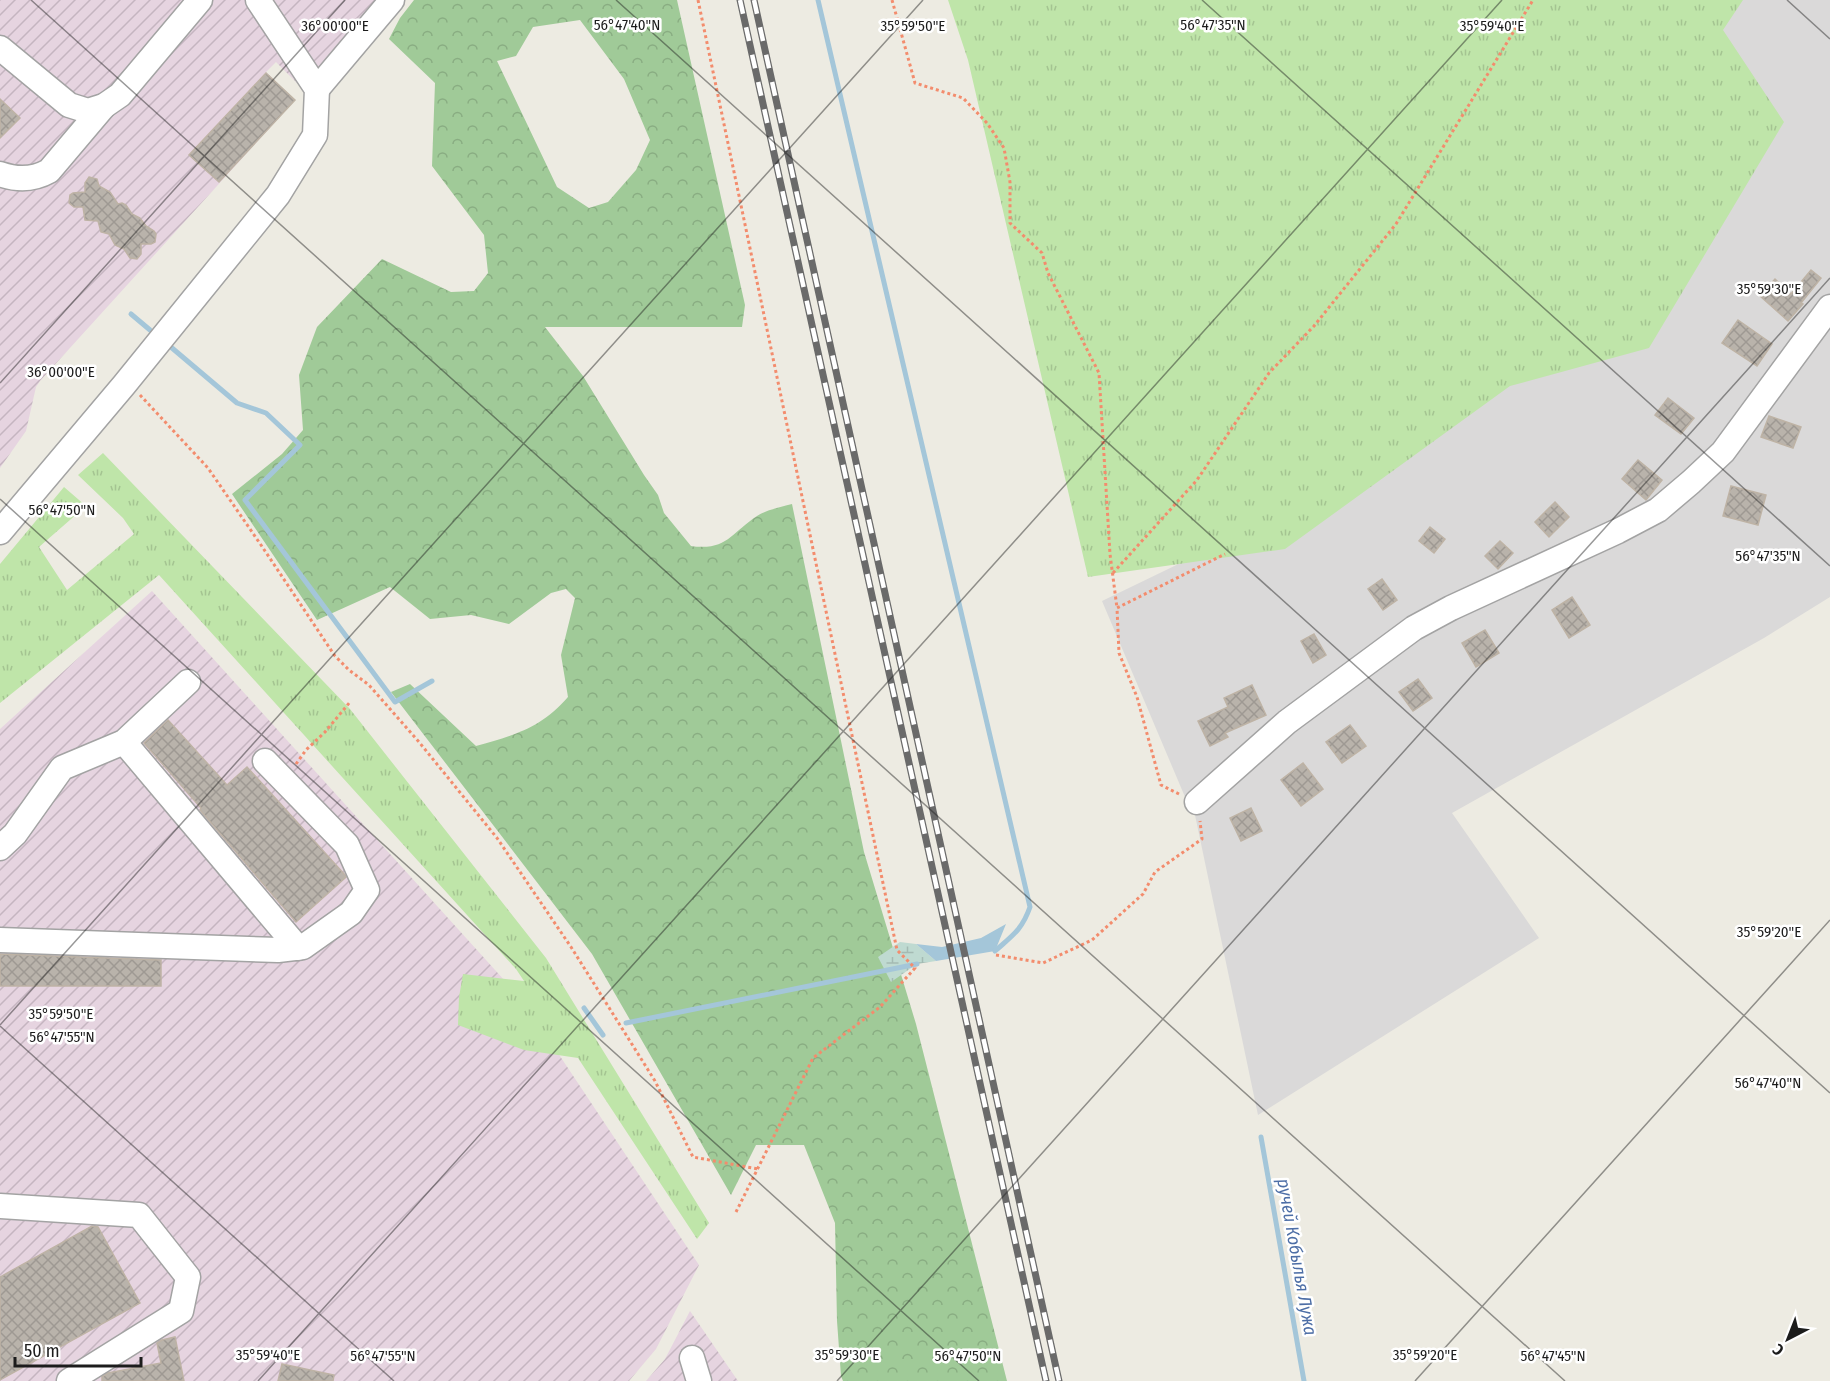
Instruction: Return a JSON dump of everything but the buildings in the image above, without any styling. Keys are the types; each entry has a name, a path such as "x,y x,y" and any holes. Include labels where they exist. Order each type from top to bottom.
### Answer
{"street":[{"path":"0,174 13,178 37,178 49,171 104,106 120,95 200,0"},
{"path":"0,532 127,381 278,195 315,135 317,89 258,0"},
{"path":"317,89 392,0"},
{"path":"0,48 69,105 88,111 104,106"},
{"path":"1197,802 1287,722 1414,628 1451,608 1618,531 1658,510 1723,452 1830,307"},
{"path":"0,848 15,834 62,768 124,742 188,682"},
{"path":"124,742 298,948"},
{"path":"0,940 278,950 303,947 351,913 367,890 346,845 265,761"},
{"path":"0,1206 139,1215 188,1277 181,1311 69,1381"},
{"path":"692,1358 699,1381"}],"path":[{"path":"698,0 897,950 915,968 880,1007 813,1058 736,1212"},
{"path":"892,0 915,83 963,98 987,123 1004,148 1010,182 1010,223 1042,253 1048,273 1099,373 1119,653 1137,697 1161,786 1197,802 1202,839 1155,872 1143,894 1092,940 1043,963 996,955"},
{"path":"1113,573 1197,480 1269,373 1314,326 1396,224 1533,0"},
{"path":"127,381 208,468 335,656 369,685 497,838 571,947 655,1081 693,1157 758,1170"},
{"path":"1117,608 1225,554"},
{"path":"284,780 306,750 325,732 350,702"}],"shaded area":[{"path":"0,0 376,0 302,88 276,62 266,72 295,100 40,381 36,387 26,431 0,468"},
{"path":"1728,0 1830,0 1830,296 1718,447 1653,506 1407,621 1188,804 1102,601 1412,451"},
{"path":"1830,318 1830,597 1764,638 1452,813 1539,938 1258,1115 1195,815 1299,719 1416,634 1657,518"},
{"path":"152,591 524,1002 699,1265 656,1349 629,1381 0,1381 0,729"},
{"path":"1006,924 995,951 936,961 916,944 942,947 981,938"},
{"path":"690,1311 738,1381 646,1381 665,1359"}],"green space":[{"path":"414,0 677,0 745,305 742,327 545,327 583,376 658,495 664,513 691,546 713,546 721,543 761,514 792,504 864,852 916,1024 1007,1381 843,1381 837,1321 835,1223 804,1145 756,1145 731,1195 592,954 391,692 410,684 476,746 537,724 568,697 561,655 575,598 566,589 551,593 509,624 471,615 430,619 390,587 317,620 232,494 282,454 303,430 299,375 317,327 382,259 451,292 474,291 488,273 484,235 432,166 435,83 389,39 400,18","holes":["580,20 624,79 650,140 636,170 608,202 589,208 557,187 497,61 516,56 533,27"]},
{"path":"948,0 1743,0 1723,30 1784,122 1649,348 1510,386 1285,549 1088,577 968,60"},
{"path":"103,453 350,709 546,958 709,1223 697,1239 578,1058 524,1050 458,1025 463,974 524,981 516,969 159,575 0,703 0,564 64,487 86,506 39,547 67,590 134,534 123,518 78,475"},
{"path":"900,942 916,944 936,961 917,964 891,982 878,957"}],"waterway":[{"path":"818,0 1030,907 1020,927 995,951"},
{"path":"131,314 150,330"},
{"path":"172,348 237,403 266,413 300,445 245,500 395,702 432,681"},
{"path":"626,1023 917,964"},
{"path":"584,1008 603,1035"},
{"name":"ручей Кобылья Лужа","path":"1261,1137 1304,1381"}],"railway":[{"path":"740,0 1046,1381"},
{"path":"754,0 1059,1381"}]}
